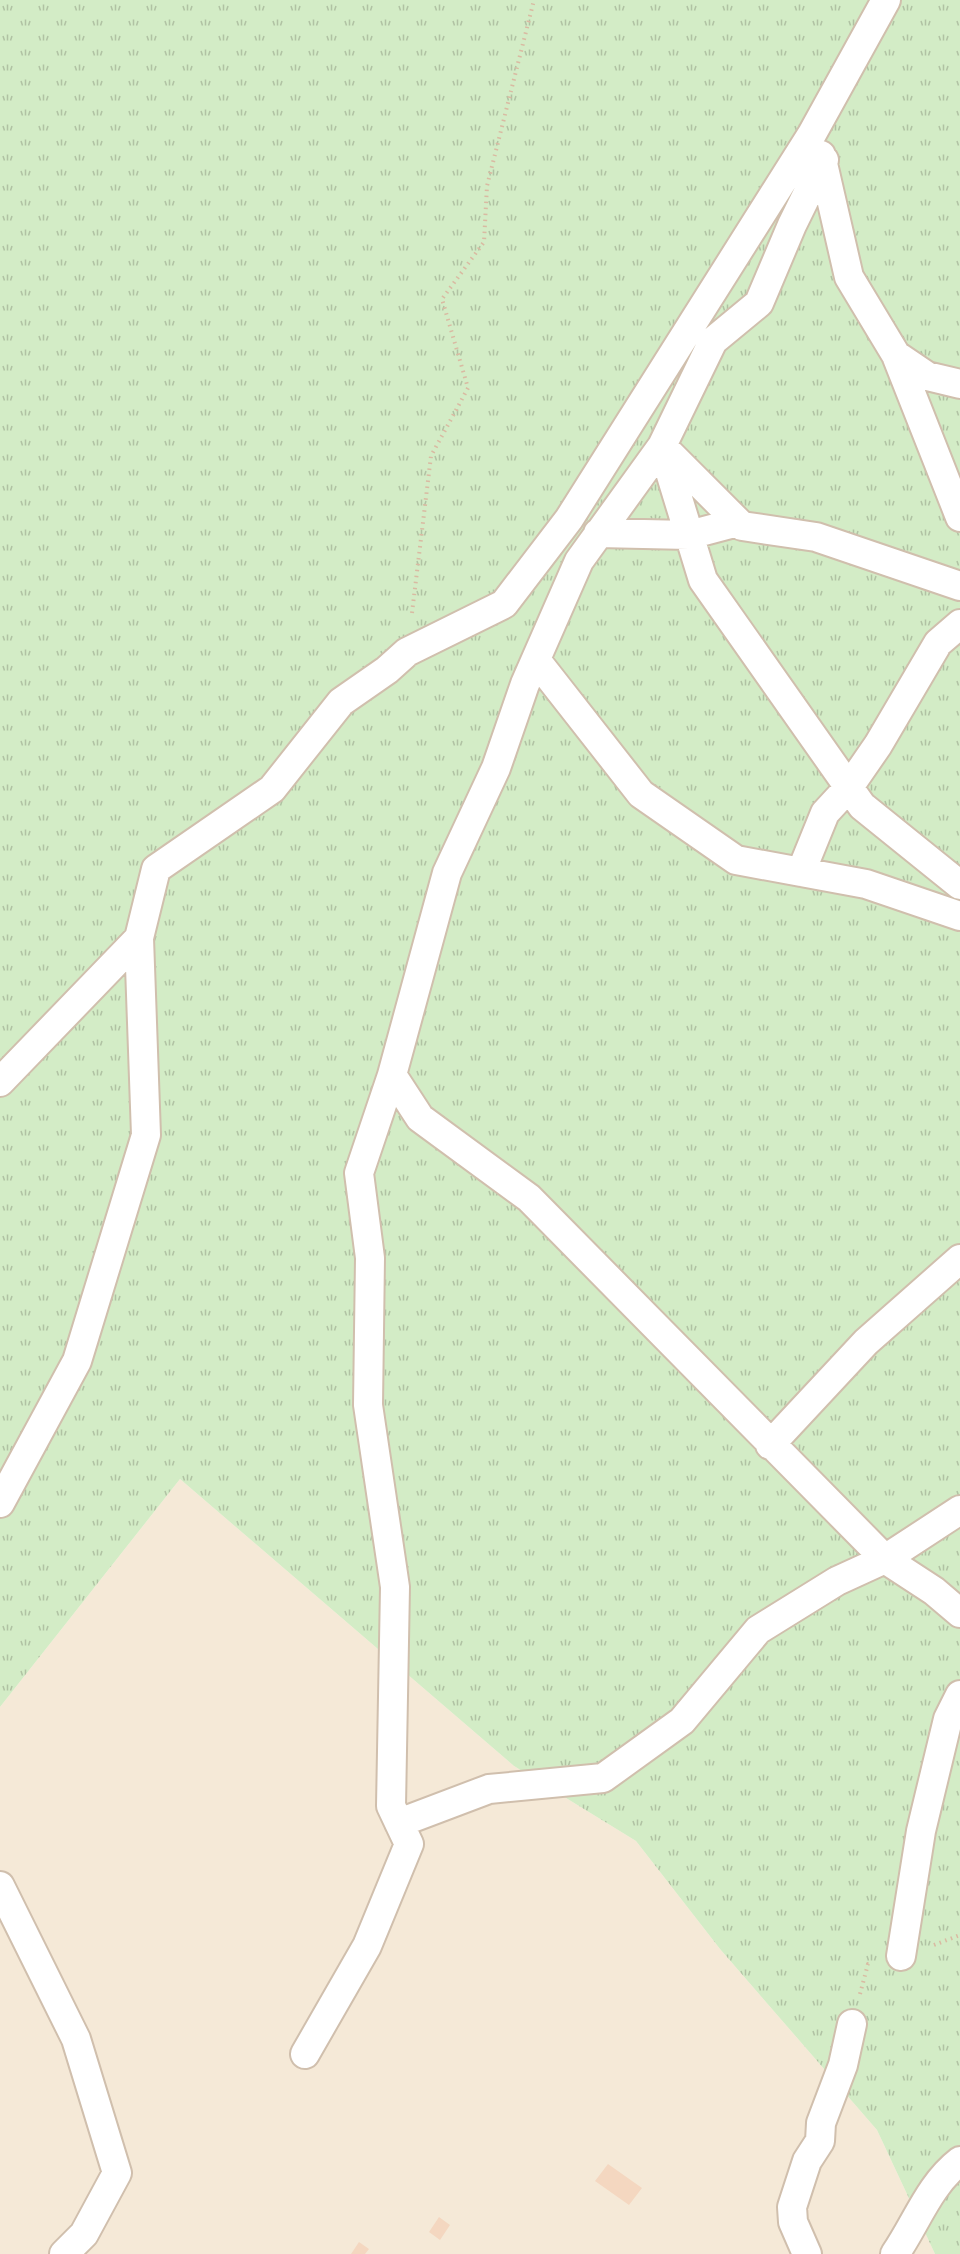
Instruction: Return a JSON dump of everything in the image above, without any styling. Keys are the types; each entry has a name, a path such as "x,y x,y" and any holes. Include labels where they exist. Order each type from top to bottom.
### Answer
{"street":[{"path":"0,1503 77,1361 146,1135 139,938 156,869 272,789 341,702 387,670 407,652 504,604 569,519 812,134 886,0"},
{"path":"812,134 824,160 849,277 896,355 960,517"},
{"path":"305,2054 367,1946 409,1844 391,1806 395,1587 368,1405 370,1258 359,1173 392,1075 447,873 495,768 536,660 579,561 662,446 713,341 759,303 792,225 824,160"},
{"path":"896,355 927,376 960,384"},
{"path":"662,446 742,526 816,537 960,586"},
{"path":"662,446 703,580 862,806 960,885"},
{"path":"598,533 689,535 738,522"},
{"path":"801,872 825,813 849,787 878,745 938,643 960,624"},
{"path":"536,660 641,794 736,860 866,885 960,916"},
{"path":"0,1082 139,938"},
{"path":"392,1075 420,1118 529,1198 770,1445 885,1559 934,1591 960,1613"},
{"path":"770,1445 866,1342 960,1259"},
{"path":"399,1823 489,1789 603,1778 682,1721 758,1630 837,1581 885,1559 960,1510"},
{"path":"901,1956 921,1831 948,1719 960,1695"},
{"path":"0,1886 76,2039 117,2173 84,2234 64,2254"},
{"path":"807,2254 793,2222 792,2207 807,2161 820,2141 820,2123 843,2065 852,2024"},
{"path":"895,2254 910,2232 929,2193 945,2172 960,2161"}],"path":[{"path":"407,652 431,456 468,388 442,298 484,242 487,186 534,0"}],"shaded area":[{"path":"180,1479 514,1766 636,1841 720,1949 877,2130 935,2254 0,2254 0,1707"}],"green space":[{"path":"0,0 960,0 960,2254 935,2254 877,2130 720,1949 636,1841 514,1766 180,1479 0,1707"}],"building":[{"path":"608,2164 642,2188 629,2205 595,2181"},
{"path":"439,2217 450,2225 440,2240 429,2232"},
{"path":"359,2242 369,2249 365,2254 351,2254"}]}
